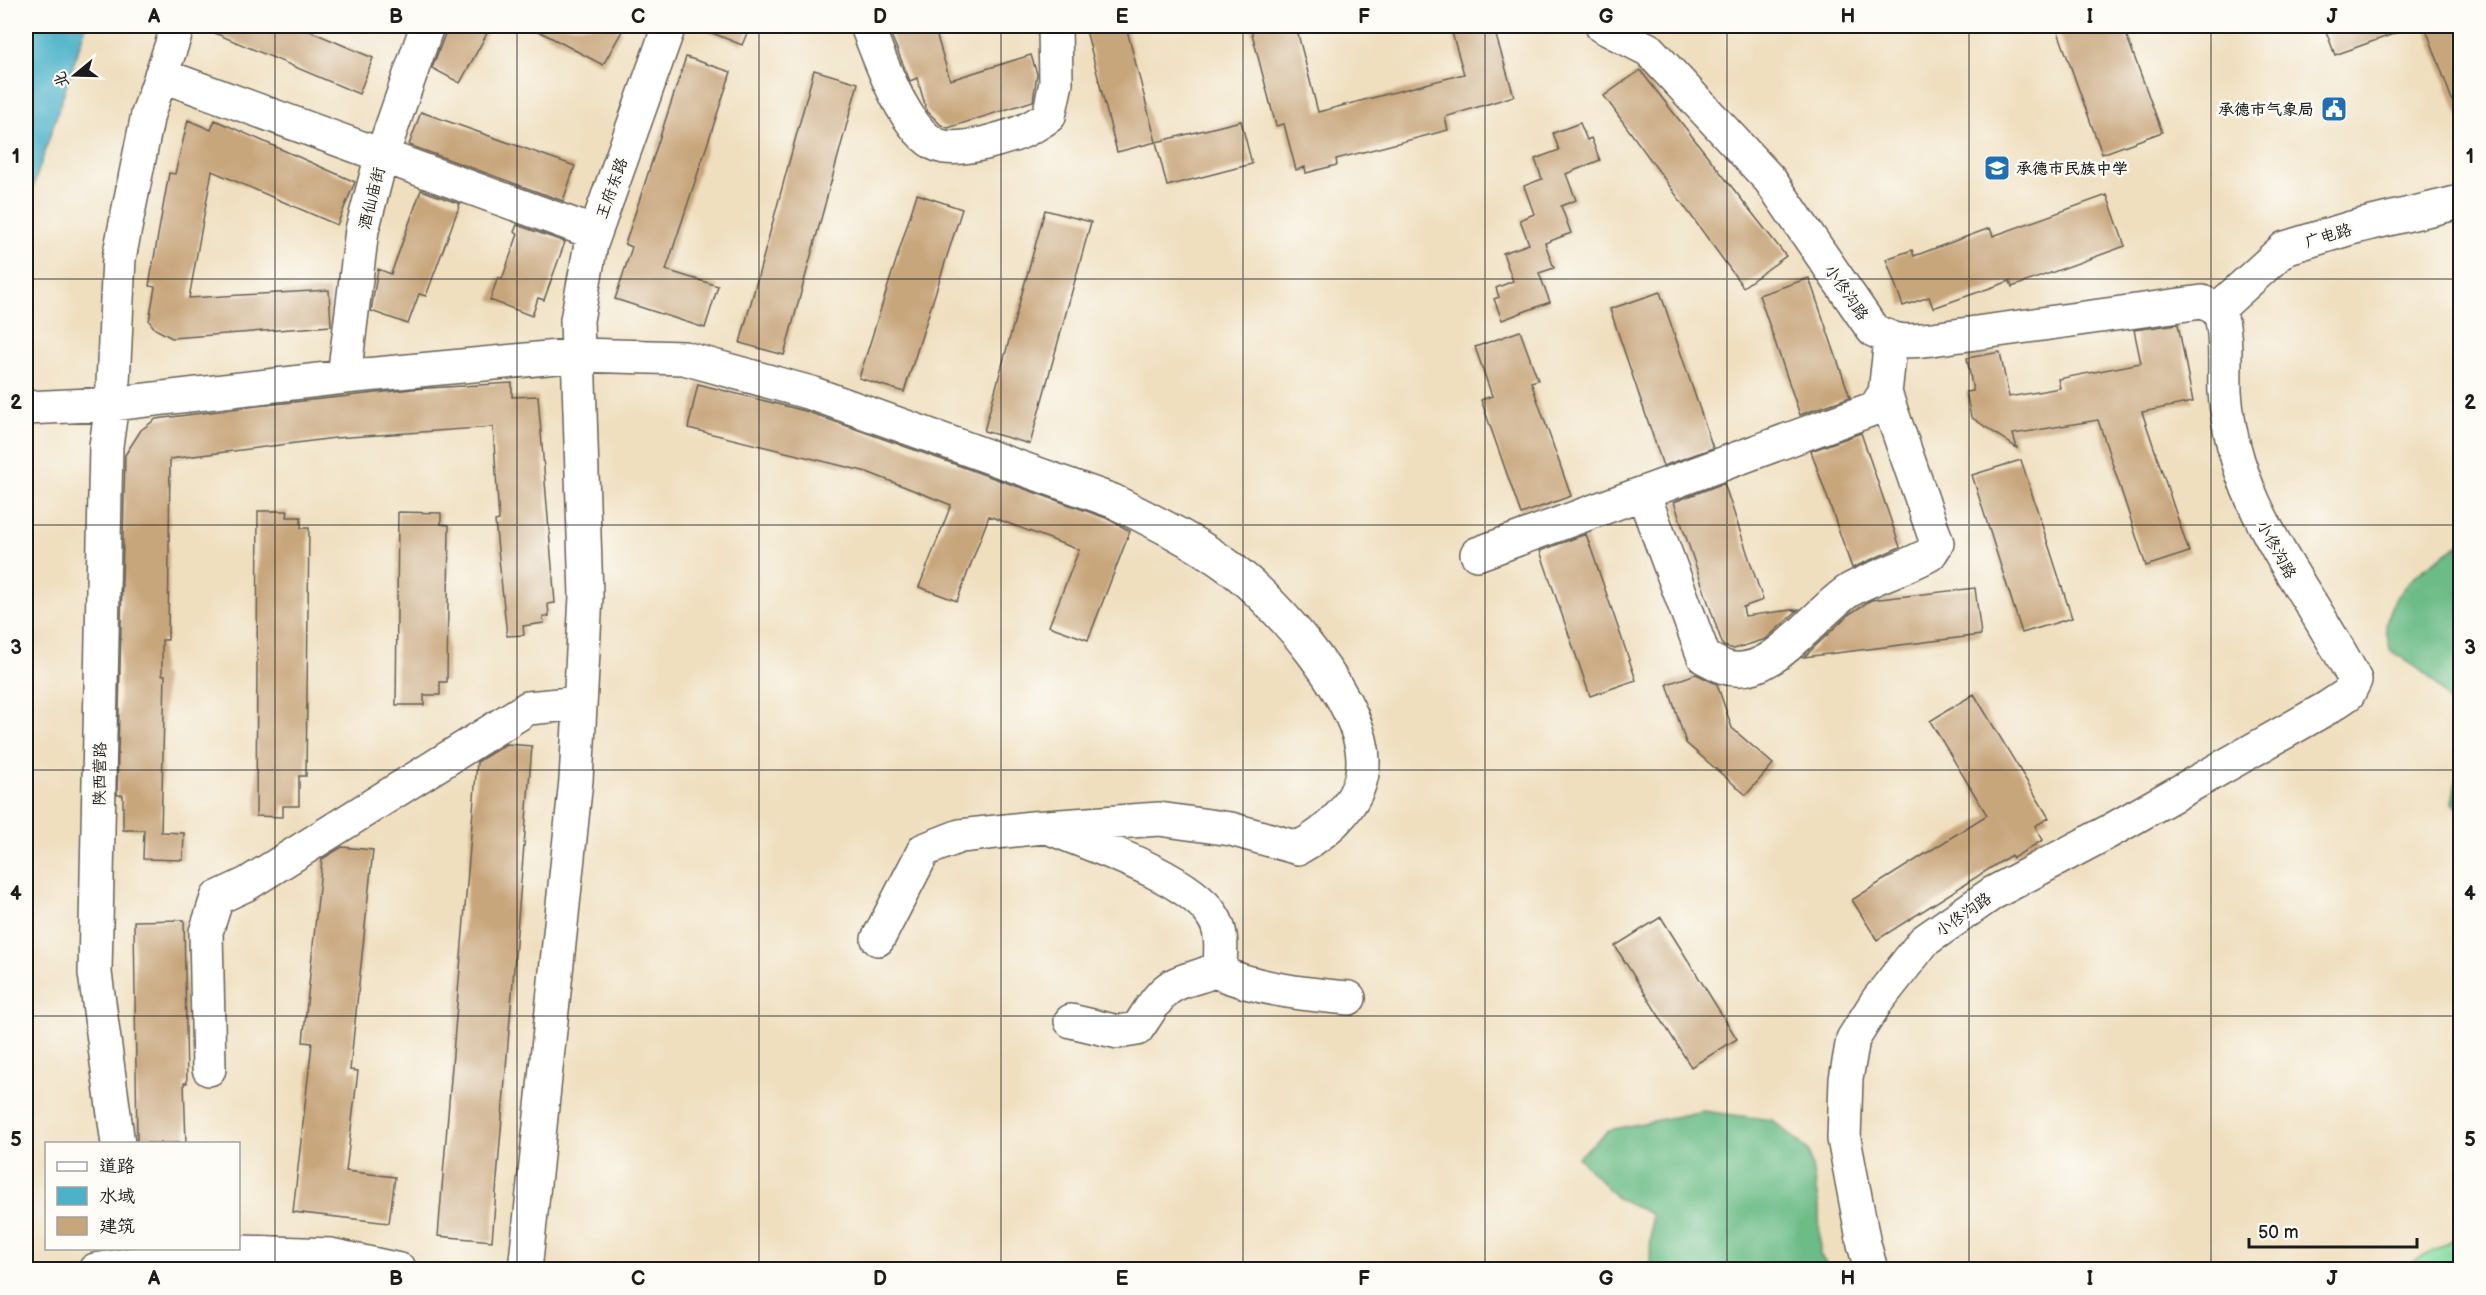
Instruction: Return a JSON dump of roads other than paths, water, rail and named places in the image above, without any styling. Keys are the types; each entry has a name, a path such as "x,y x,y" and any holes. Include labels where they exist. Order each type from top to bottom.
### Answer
{"street":[{"name":"陕西营路","path":"118,1142 95,973 106,446 112,404 119,258 148,114 178,26"},
{"name":"酒仙庙街","path":"344,377 362,230 382,155 427,26"},
{"name":"王府东路","path":"525,1269 576,780 586,596 578,413 577,320 595,233 669,26"},
{"path":"867,26 886,75 904,110 916,129 942,147 973,146 1024,133 1049,116 1056,83 1055,26"},
{"name":"小佟沟路","path":"1602,26 1649,50 1706,110 1770,180 1873,330 1891,339"},
{"path":"161,75 595,233"},
{"name":"广电路","path":"2217,310 2285,248 2351,228 2460,202"},
{"path":"1643,493 1704,657 1726,668 1748,668 1770,660 1824,610 1850,590 1930,554 1937,543 1886,393 1891,339 1899,342 1932,339 2202,302 2217,310"},
{"name":"小佟沟路","path":"1871,1269 1844,1139 1846,1079 1853,1039 1877,1001 1924,941 1993,893 2110,831 2327,708 2348,694 2355,680 2342,654 2283,562 2255,509 2240,467 2227,419 2223,354 2225,330 2217,310"},
{"path":"26,408 112,404 344,377 579,355 684,358 811,393 1113,501 1154,522 1232,569 1273,605 1325,670 1357,727 1364,762 1352,802 1317,838 1298,848 1231,829 1159,819 960,836 924,850 878,939"},
{"path":"1477,554 1875,408 1886,393"},
{"path":"209,1069 206,932 218,898 257,878 528,708 580,703"},
{"path":"1045,827 1150,871 1198,898 1213,916 1222,937 1220,964 1214,971 1187,978 1167,988 1137,1029 1118,1032 1071,1020"},
{"path":"1214,971 1233,980 1288,993 1349,998"},
{"path":"95,1269 134,1256 214,1251 331,1256 400,1269"}],"water":[{"path":"26,26 86,26 26,209"}],"place":[{"name":"承德市气象局","path":"2334,109"},
{"name":"承德市民族中学","path":"1997,168"}]}
